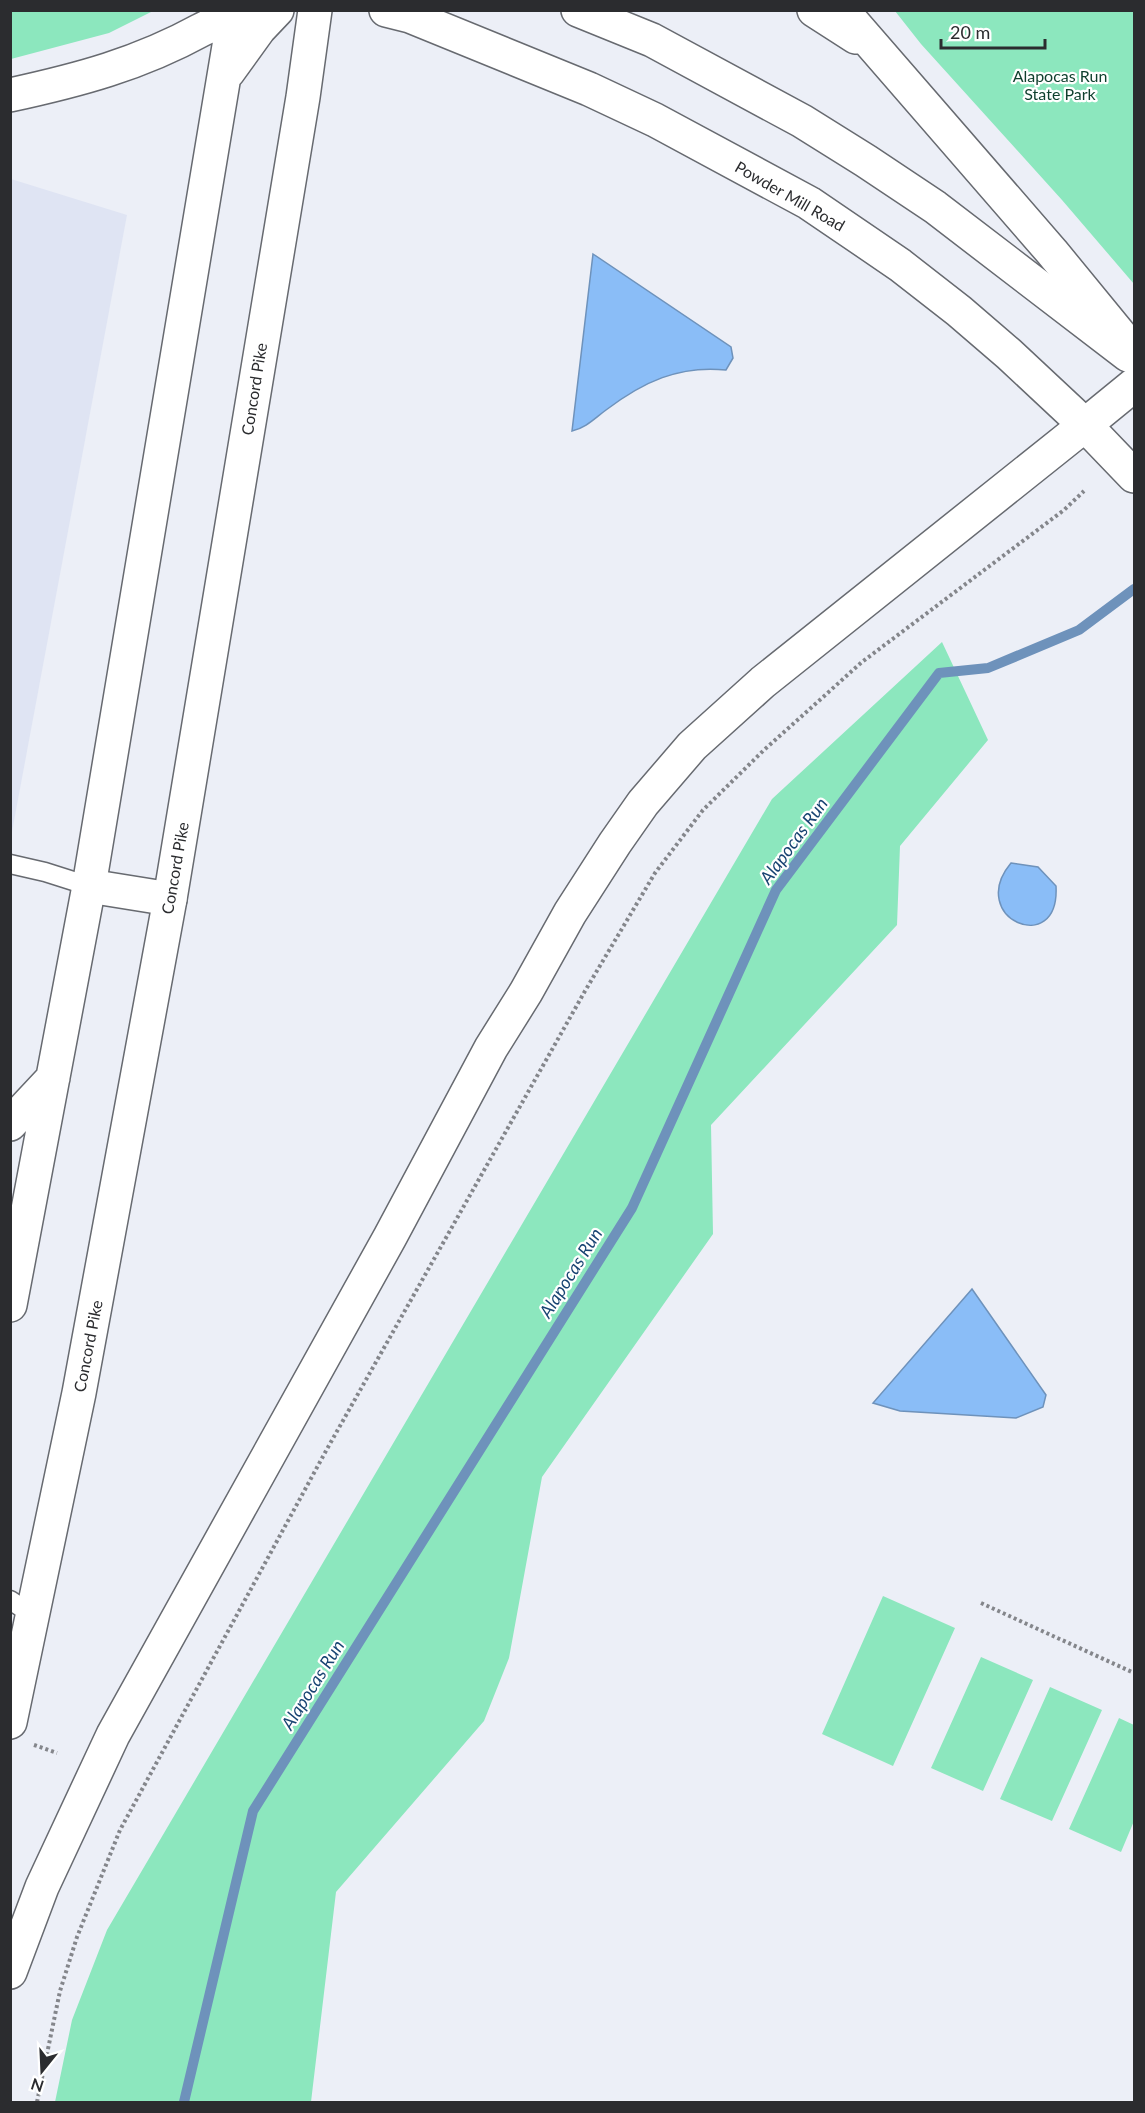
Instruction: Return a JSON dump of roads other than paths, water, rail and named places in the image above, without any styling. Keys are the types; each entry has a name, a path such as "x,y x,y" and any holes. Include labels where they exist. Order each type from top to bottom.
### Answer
{"main road":[{"path":"224,79 259,29 278,10"},
{"name":"Concord Pike","path":"10,1722 18,1612 79,1393 170,899 303,97 315,10"},
{"name":"Powder Mill Road","path":"386,10 410,16 589,89 655,120 809,203 900,265 959,311 1085,425 1134,476"},
{"path":"578,10 652,40 802,121 857,155 935,207 1134,360"},
{"path":"814,10 880,53"},
{"path":"842,10 1052,252 1134,352"},
{"path":"10,1305 90,886 236,11"},
{"path":"10,95 74,82 130,63 175,44 236,11"},
{"path":"10,1972 42,1887 113,1735 390,1237 491,1048 526,992 570,913 643,802 692,746 763,682 1134,385"},
{"path":"90,886 170,899"},
{"path":"10,1124 53,1078"}],"lane":[{"path":"10,864 90,886"}],"water":[{"path":"593,254 731,347 733,358 726,370 693,370 677,373 648,384 620,400 586,425 572,431"},
{"path":"1011,863 1038,867 1056,886 1053,908 1044,921 1031,925 1018,922 1006,914 999,900 1000,883"},
{"path":"972,1289 1046,1395 1043,1407 1016,1418 900,1411 873,1403"}],"waterway":[{"name":"Alapocas Run","path":"184,2102 253,1811 632,1208 776,890 939,673 988,668 1079,630 1134,589"}],"park label":[{"name":"Alapocas Run State Park","path":"1060,85"}]}
